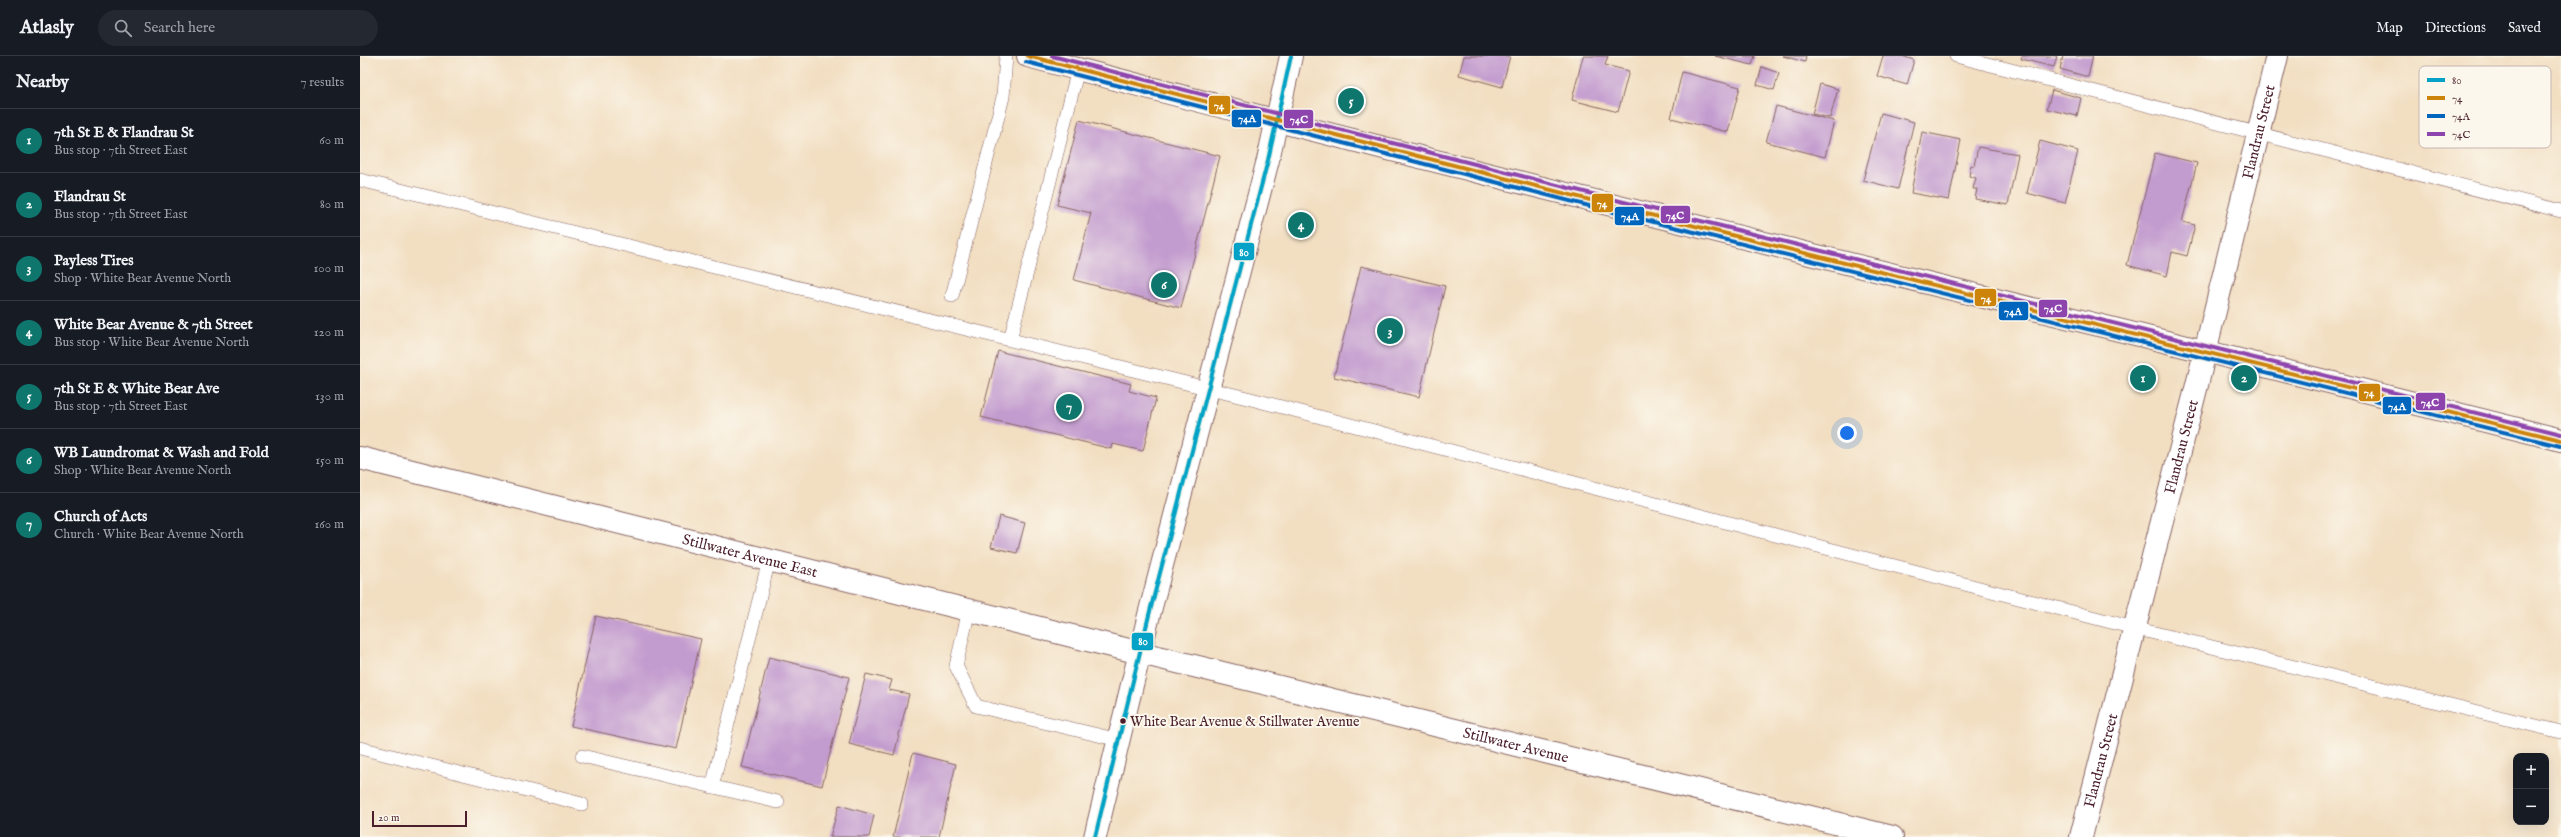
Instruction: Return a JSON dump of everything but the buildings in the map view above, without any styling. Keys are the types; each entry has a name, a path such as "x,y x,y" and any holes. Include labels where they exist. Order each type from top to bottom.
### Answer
{"street":[{"path":"1028,56 1457,166 2204,349 2561,440"},
{"path":"1095,837 1140,652 1278,120 1291,56"},
{"name":"Flandrau Street","path":"2081,837 2197,385 2204,349 2277,56"},
{"name":"Stillwater Avenue East","path":"360,458 1140,652"},
{"name":"Stillwater Avenue","path":"1140,652 1892,837"}],"lane":[{"path":"952,296 1003,97 1006,56"},
{"path":"1956,56 2561,211"},
{"path":"1010,340 1078,69"},
{"path":"360,180 1209,389 2134,628 2561,732"},
{"path":"712,787 769,560"},
{"path":"969,610 956,666 976,706 1119,740"},
{"path":"360,748 582,804"},
{"path":"582,756 778,802"}],"transit line":[{"name":"74","path":"1028,56 1602,203 2561,440"},
{"name":"74C","path":"1052,56 1604,197 2561,434"},
{"name":"80","path":"1095,837 1149,615 1268,160 1291,56"},
{"name":"74A","path":"1026,62 1601,209 2560,446"}],"place":[{"name":"7th St E & White Bear Ave","path":"1351,101"},
{"name":"White Bear Avenue & 7th Street","path":"1301,225"},
{"name":"WB Laundromat & Wash and Fold","path":"1164,285"},
{"name":"Payless Tires","path":"1390,331"},
{"name":"7th St E & Flandrau St","path":"2143,378"},
{"name":"Flandrau St","path":"2244,378"},
{"name":"Church of Acts","path":"1069,407"},
{"name":"White Bear Avenue & Stillwater Avenue","path":"1123,721"}]}
